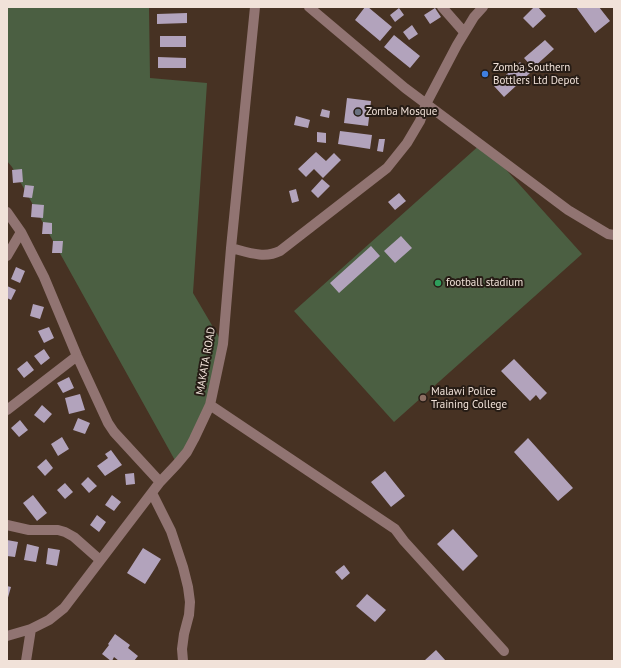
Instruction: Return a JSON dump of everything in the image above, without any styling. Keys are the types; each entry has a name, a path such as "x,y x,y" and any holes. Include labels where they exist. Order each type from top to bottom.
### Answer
{"street":[{"name":"MAKATA ROAD","path":"7,636 31,629 49,620 64,608 160,482 187,452 210,405 224,344 231,248 255,7"},
{"path":"309,7 426,104 568,210 608,234 614,235"},
{"path":"442,7 464,32"},
{"path":"231,248 260,255 275,254 387,168 407,144 420,121 426,104 456,45 474,17 483,7"},
{"path":"7,212 21,232 44,277 77,356 108,423 114,432 160,482"},
{"path":"7,256 21,232"},
{"path":"7,410 77,356"},
{"path":"210,405 396,529 404,541 504,651"},
{"path":"152,493 171,531 188,587 190,602 182,649 183,661"},
{"path":"7,526 29,530 58,530 65,532 74,537 100,560"},
{"path":"26,661 31,629"}],"green space":[{"path":"7,7 149,7 150,78 207,83 193,293 223,344 210,405 177,464 12,167 7,161"},
{"name":"football stadium","path":"482,143 582,254 394,422 294,311"}],"building":[{"path":"365,7 368,7 392,27 380,41 355,20"},
{"path":"534,7 538,7 546,16 533,28 523,18"},
{"path":"576,7 599,7 610,21 595,33"},
{"path":"399,8 404,15 395,22 390,15"},
{"path":"435,8 441,17 430,24 424,15"},
{"path":"187,13 187,23 157,24 157,14"},
{"path":"412,25 418,34 409,40 403,32"},
{"path":"394,35 420,56 410,68 384,47"},
{"path":"160,36 186,36 186,47 160,47"},
{"path":"545,40 554,49 533,68 524,58"},
{"path":"158,57 186,58 186,68 158,68"},
{"path":"520,62 530,73 504,97 494,86"},
{"name":"Zomba Mosque","path":"347,98 371,101 368,126 344,123"},
{"path":"322,109 330,111 329,118 320,116"},
{"path":"296,116 310,120 308,128 294,125"},
{"path":"340,131 372,135 370,149 338,144"},
{"path":"317,132 326,133 326,143 317,142"},
{"path":"379,139 385,139 383,152 377,151"},
{"path":"316,152 326,161 334,153 341,160 323,178 314,169 306,177 298,169"},
{"path":"22,169 23,182 13,183 12,170"},
{"path":"322,179 330,186 318,198 311,191"},
{"path":"25,185 34,186 32,198 23,197"},
{"path":"296,189 299,201 292,203 289,191"},
{"path":"399,193 406,201 395,210 388,202"},
{"path":"32,204 44,205 43,218 31,217"},
{"path":"43,222 52,223 52,234 42,234"},
{"path":"401,236 412,248 395,263 384,251"},
{"path":"53,241 63,241 62,253 52,253"},
{"path":"371,246 380,256 339,293 330,283"},
{"path":"16,267 25,271 20,283 11,279"},
{"path":"7,286 16,290 11,300 7,298"},
{"path":"33,304 44,307 40,319 30,316"},
{"path":"49,327 54,338 44,343 38,331"},
{"path":"44,349 50,358 41,365 34,356"},
{"path":"514,359 547,393 540,400 536,395 530,401 501,371"},
{"path":"27,361 34,370 24,378 17,369"},
{"path":"69,377 74,388 63,393 57,383"},
{"path":"80,394 85,410 69,414 65,398"},
{"path":"42,405 52,414 44,423 34,415"},
{"path":"78,418 90,423 85,434 73,430"},
{"path":"20,420 28,430 19,437 11,428"},
{"path":"62,437 69,449 58,456 51,444"},
{"path":"528,438 573,488 558,501 514,452"},
{"path":"111,450 122,465 105,476 97,466 108,458 105,454"},
{"path":"46,459 53,468 45,476 37,467"},
{"path":"385,471 405,496 391,507 371,482"},
{"path":"134,473 135,484 126,485 125,474"},
{"path":"88,477 97,486 89,493 81,484"},
{"path":"65,483 73,492 65,499 57,490"},
{"path":"33,495 47,513 37,521 23,503"},
{"path":"112,495 121,502 114,511 105,505"},
{"path":"97,515 106,522 99,532 90,525"},
{"path":"453,529 478,556 463,571 437,544"},
{"path":"7,540 18,542 15,557 7,556"},
{"path":"27,544 39,547 36,562 24,560"},
{"path":"48,548 60,550 57,566 46,564"},
{"path":"143,548 161,559 145,584 127,573"},
{"path":"344,565 350,573 342,580 335,572"},
{"path":"7,586 11,587 7,601"},
{"path":"367,594 386,610 375,622 356,606"},
{"path":"115,634 130,645 128,648 138,656 134,661 119,661 114,657 111,661 102,654"},
{"path":"436,650 446,661 425,660"}],"place":[{"name":"Zomba Southern Bottlers Ltd Depot","path":"485,74"},
{"name":"Zomba Mosque","path":"358,112"},
{"name":"football stadium","path":"438,283"},
{"name":"Malawi Police Training College","path":"423,398"}]}
